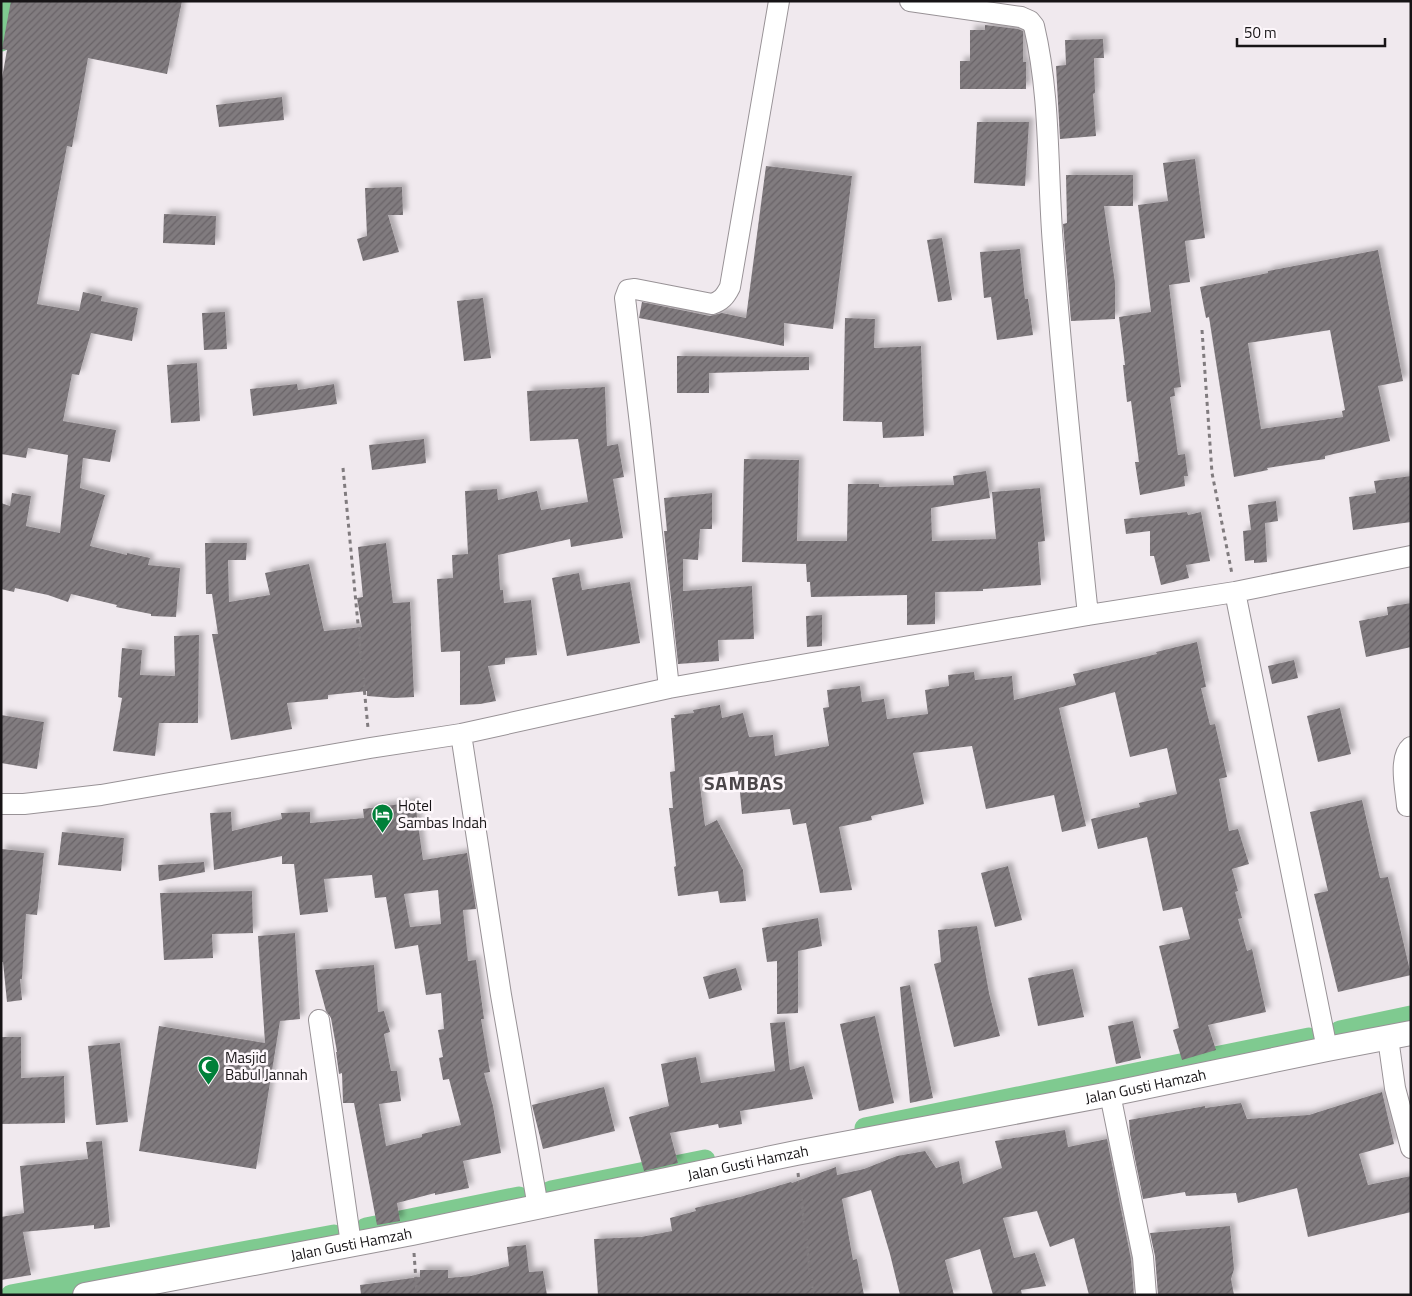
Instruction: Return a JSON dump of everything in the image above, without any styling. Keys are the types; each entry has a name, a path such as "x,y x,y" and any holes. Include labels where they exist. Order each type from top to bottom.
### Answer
{"street":[{"path":"669,688 630,328 625,298 628,290 635,288 712,304 720,302 726,295 730,287 779,1"},
{"path":"910,1 1021,18 1030,21 1034,26 1043,80 1063,369 1088,615"},
{"path":"1,804 24,804 101,795 461,734 669,688 1088,615 1235,592 1411,556"},
{"path":"1235,592 1327,1049"},
{"path":"461,734 501,995 538,1208"},
{"path":"1407,806 1403,759 1411,747"},
{"path":"319,1020 352,1244"},
{"name":"Jalan Gusti Hamzah","path":"85,1295 412,1233 796,1153 1110,1094 1411,1033"},
{"path":"1388,1038 1395,1088 1411,1148"},
{"path":"1110,1094 1143,1257 1146,1295"}],"path":[{"path":"1202,330 1212,473 1235,592"},
{"path":"342,468 370,748"},
{"path":"796,1153 813,1295"},
{"path":"412,1233 418,1295"}],"building":[{"path":"11,1 182,1 167,74 88,58 72,147 67,146 37,304 79,311 83,292 102,296 101,301 138,308 132,341 91,333 79,375 72,374 63,421 116,430 110,462 83,458 80,488 105,495 90,546 127,555 127,553 150,558 148,565 180,568 176,617 151,616 151,614 116,607 117,605 71,594 68,602 48,595 15,588 14,592 1,589 1,503 10,506 12,493 31,496 26,526 60,533 68,455 28,448 26,458 1,454 1,84 7,50 2,49"},
{"path":"985,25 1023,31 1023,62 1026,62 1026,89 960,89 960,61 970,61 970,30 985,30"},
{"path":"1103,39 1104,58 1094,58 1095,93 1093,94 1096,136 1060,139 1056,66 1066,65 1065,40"},
{"path":"282,97 284,120 219,127 216,105"},
{"path":"977,122 1029,122 1025,186 974,183"},
{"path":"1195,159 1205,238 1185,241 1190,282 1169,285 1181,387 1174,388 1175,396 1170,397 1178,455 1185,454 1188,476 1184,476 1185,486 1140,495 1135,462 1139,462 1131,401 1127,402 1119,317 1151,312 1138,205 1168,201 1163,163"},
{"path":"766,166 852,176 833,329 784,323 784,346 639,318 642,302 710,316 722,313 746,318"},
{"path":"1066,175 1133,175 1133,206 1104,206 1115,283 1115,319 1071,321 1063,224 1067,223"},
{"path":"402,187 403,215 388,215 399,252 363,261 357,239 367,236 365,188"},
{"path":"164,214 216,216 215,245 163,243"},
{"path":"942,238 952,300 938,302 927,240"},
{"path":"1020,249 1025,299 1028,299 1033,335 997,340 991,297 984,298 980,252"},
{"path":"1378,250 1403,381 1378,386 1390,441 1325,456 1325,459 1267,468 1268,470 1234,477 1209,317 1206,318 1200,287 1268,273 1268,271","holes":["1330,330 1345,410 1342,411 1343,417 1261,429 1248,343"]},
{"path":"483,298 491,358 464,361 457,301"},
{"path":"225,312 227,349 204,350 202,313"},
{"path":"845,318 875,319 874,348 921,346 924,436 883,438 882,422 843,421"},
{"path":"677,356 809,357 809,370 709,373 709,393 677,393"},
{"path":"197,363 200,421 171,423 167,365"},
{"path":"297,384 298,390 334,384 337,404 253,416 250,389"},
{"path":"605,387 607,446 618,444 624,477 613,479 623,538 571,547 570,539 498,555 500,590 503,590 504,603 531,600 537,655 505,658 505,664 488,666 496,701 460,705 460,651 441,652 437,579 453,578 452,555 468,554 465,491 497,489 498,500 537,491 541,510 588,502 578,439 530,441 527,391"},
{"path":"424,439 426,463 372,470 369,445"},
{"path":"744,459 799,460 797,541 847,541 848,484 879,484 879,487 954,485 953,476 986,471 990,498 931,508 932,541 996,539 992,492 1040,488 1045,541 1038,542 1041,585 983,589 983,591 935,592 935,624 907,625 907,595 811,597 810,582 807,582 806,564 742,562"},
{"path":"1411,476 1411,522 1353,530 1349,497 1376,493 1374,481"},
{"path":"712,493 712,529 700,529 698,560 683,559 683,591 752,586 754,639 718,640 719,661 678,664 664,531 667,531 664,498"},
{"path":"1276,501 1278,521 1265,523 1267,562 1254,563 1254,560 1245,561 1243,531 1251,530 1248,505"},
{"path":"1187,512 1188,515 1201,512 1210,561 1186,565 1189,578 1161,585 1154,556 1150,556 1150,531 1126,534 1124,519"},
{"path":"205,543 247,543 246,560 228,560 229,602 270,595 265,573 309,564 324,631 362,627 357,598 363,597 358,547 386,543 393,603 410,602 414,697 367,696 367,691 328,695 328,699 287,703 292,729 231,740 212,634 218,634 212,594 206,594"},
{"path":"579,573 582,590 630,582 640,643 567,656 552,578"},
{"path":"1411,603 1411,647 1366,657 1359,621 1388,615 1387,607"},
{"path":"822,615 822,646 807,647 806,616"},
{"path":"199,635 198,723 159,723 155,756 113,751 122,698 118,697 122,648 142,650 140,675 175,676 174,636"},
{"path":"1197,642 1206,687 1201,688 1210,725 1215,724 1227,777 1219,779 1229,831 1238,829 1249,864 1232,869 1238,891 1235,892 1242,918 1238,919 1247,951 1252,949 1266,1012 1208,1025 1216,1050 1182,1060 1173,1030 1179,1028 1159,946 1190,939 1182,907 1163,911 1147,837 1098,849 1091,819 1140,807 1139,803 1177,794 1167,748 1130,757 1115,692 1059,708 1086,826 1062,832 1054,795 986,809 972,746 913,753 924,804 871,816 872,820 839,827 852,890 820,893 806,823 793,825 790,809 742,814 738,771 699,777 705,826 717,820 743,870 746,901 720,903 718,891 678,896 669,808 673,808 670,772 675,771 671,718 675,718 674,715 694,713 693,710 720,705 722,718 743,713 749,737 773,735 775,756 829,746 823,708 829,707 827,690 860,686 862,702 884,699 887,719 928,714 925,690 949,686 948,675 974,672 975,680 1012,676 1014,700 1076,685 1073,674 1157,654 1156,652"},
{"path":"1294,660 1298,678 1272,684 1268,666"},
{"path":"1340,708 1351,754 1318,762 1307,716"},
{"path":"1,715 44,722 37,769 1,763"},
{"path":"1362,800 1380,878 1388,877 1411,975 1338,992 1314,894 1328,891 1310,812"},
{"path":"415,802 423,860 467,853 476,909 463,910 468,961 476,960 484,1019 481,1019 490,1072 484,1073 493,1106 501,1153 463,1161 469,1188 435,1195 435,1193 397,1203 400,1221 377,1225 354,1103 343,1103 342,1073 339,1074 331,1018 326,1011 315,970 374,965 378,1012 384,1011 390,1032 384,1034 391,1071 397,1071 401,1101 379,1104 386,1146 422,1137 422,1134 461,1125 449,1079 443,1080 439,1058 443,1057 438,1030 444,1029 441,993 426,995 418,945 395,949 386,897 375,898 372,875 324,879 328,912 300,915 294,864 282,864 282,856 214,870 210,813 231,812 232,831 282,819 281,813 310,812 310,823 364,818 363,809","holes":["438,890 441,924 410,927 404,894"]},
{"path":"62,832 124,838 121,871 58,865"},
{"path":"1,849 44,853 37,915 26,914 22,979 20,979 22,1000 7,1002 3,962 1,962"},
{"path":"204,862 205,872 159,881 158,865"},
{"path":"1008,866 1022,920 995,927 981,873"},
{"path":"252,891 253,933 212,934 213,958 164,960 160,893"},
{"path":"818,918 822,946 798,951 798,1013 777,1014 777,961 767,962 762,928"},
{"path":"977,926 989,993 1000,1036 954,1047 934,964 941,962 938,930"},
{"path":"295,933 300,1019 280,1021 256,1169 139,1151 159,1026 265,1043 258,936"},
{"path":"736,968 742,990 709,999 703,977"},
{"path":"1073,969 1084,1017 1038,1026 1028,978"},
{"path":"910,985 933,1098 910,1103 900,987"},
{"path":"875,1016 894,1103 859,1111 840,1024"},
{"path":"1133,1021 1141,1058 1116,1064 1108,1026"},
{"path":"785,1022 790,1070 804,1066 813,1099 740,1111 742,1124 719,1128 718,1124 670,1133 678,1163 644,1171 629,1117 669,1106 661,1064 696,1057 701,1083 775,1071 770,1023"},
{"path":"1,1037 21,1037 21,1078 64,1076 65,1123 1,1124"},
{"path":"120,1043 128,1122 96,1125 88,1046"},
{"path":"604,1087 615,1131 543,1149 532,1105"},
{"path":"1382,1092 1394,1144 1359,1154 1368,1185 1411,1176 1411,1212 1308,1237 1297,1188 1238,1203 1236,1193 1186,1196 1185,1192 1143,1199 1129,1120 1205,1106 1205,1108 1241,1103 1247,1119 1309,1115"},
{"path":"1065,1130 1068,1147 1107,1139 1131,1259 1134,1295 1089,1295 1074,1238 1050,1247 1037,1211 1003,1218 1014,1258 1035,1253 1046,1286 1021,1290 1022,1295 993,1295 980,1249 945,1260 954,1295 900,1295 871,1190 842,1199 853,1260 857,1259 864,1295 598,1295 594,1239 641,1237 672,1231 670,1218 696,1211 695,1208 792,1183 836,1167 837,1175 864,1169 897,1156 925,1151 936,1168 959,1161 963,1184 1002,1168 995,1141"},
{"path":"102,1141 110,1227 94,1229 94,1225 23,1232 31,1275 1,1280 1,1217 24,1213 20,1166 88,1159 86,1142"},
{"path":"1230,1226 1234,1269 1231,1279 1234,1295 1158,1295 1155,1256 1150,1233"},
{"path":"526,1245 529,1272 543,1271 547,1295 361,1295 360,1285 420,1277 420,1270 448,1270 448,1278 471,1276 509,1266 507,1247"}],"waterway":[{"path":"1,41 11,1"},
{"path":"1340,1031 1411,1016"},
{"path":"865,1128 1309,1038"},
{"path":"551,1191 705,1160"},
{"path":"366,1228 519,1197"},
{"path":"11,1295 334,1235"}],"place":[{"name":"Hotel Sambas Indah","path":"382,834"},
{"name":"Masjid Babul Jannah","path":"209,1086"}],"district":[{"name":"SAMBAS","path":"744,783"}]}
